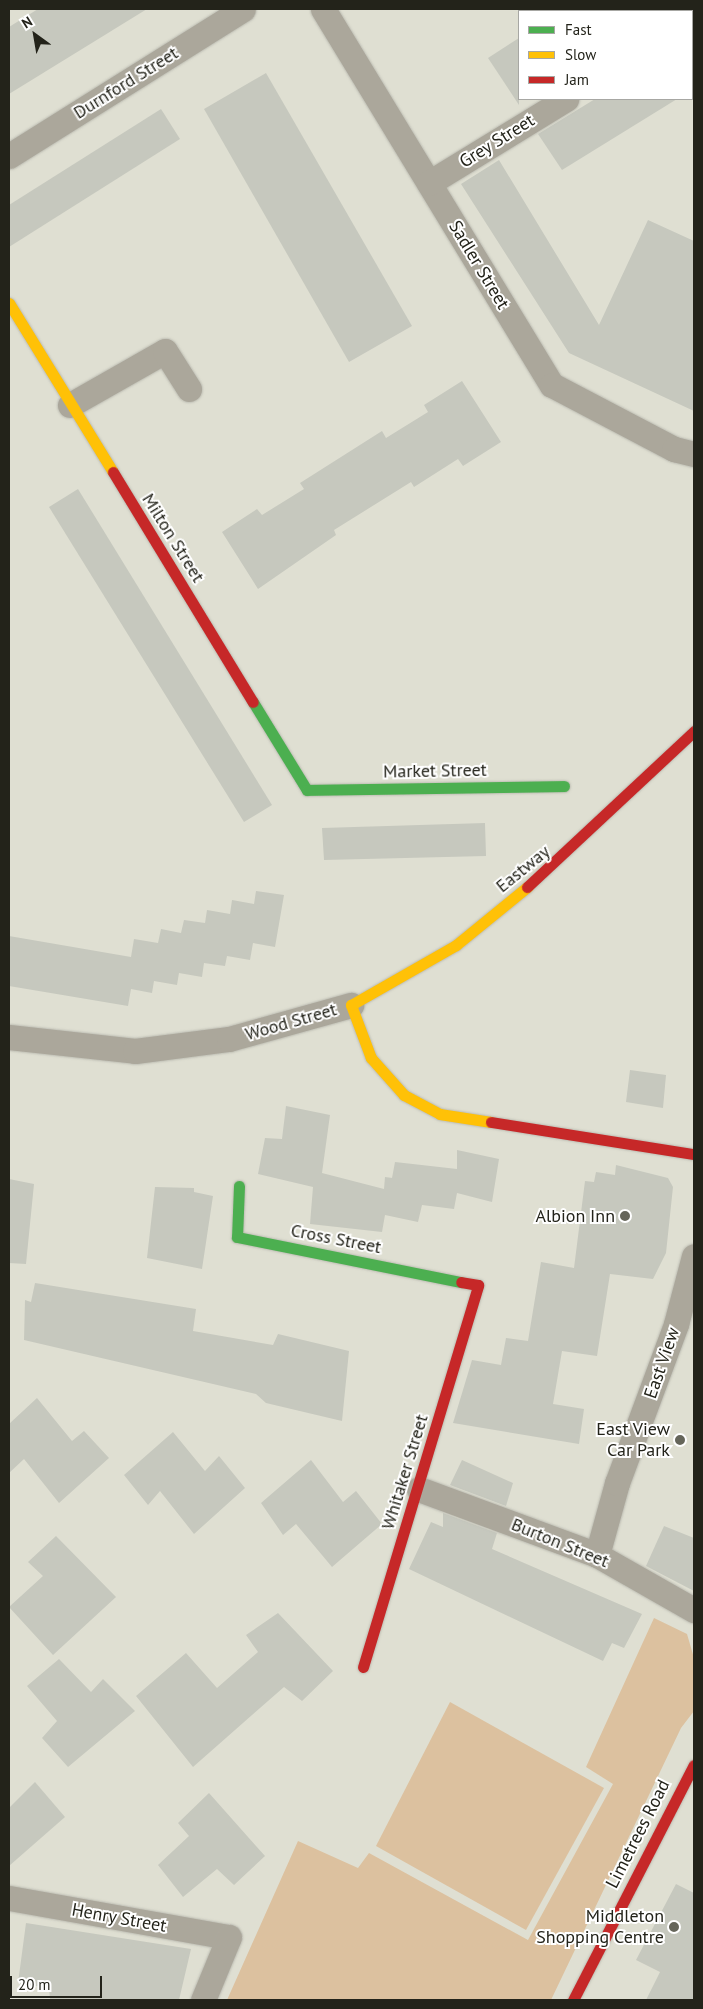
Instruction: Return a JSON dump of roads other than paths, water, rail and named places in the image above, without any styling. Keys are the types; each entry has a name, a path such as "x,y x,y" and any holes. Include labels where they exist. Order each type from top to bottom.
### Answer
{"street":[{"name":"Durnford Street","path":"9,156 243,9"},
{"name":"Sadler Street","path":"323,9 552,385 674,449 694,454"},
{"name":"Grey Street","path":"429,183 564,100"},
{"name":"Milton Street","path":"9,303 307,790"},
{"path":"70,405 165,351 189,389"},
{"name":"Eastway","path":"351,1005 456,945 561,860 694,731"},
{"name":"Market Street","path":"307,790 564,786"},
{"name":"Wood Street","path":"9,1037 135,1051 229,1040 351,1005 371,1058 404,1095 440,1114 694,1154"},
{"name":"Cross Street","path":"239,1186 237,1237 478,1285"},
{"name":"East View","path":"597,1555 618,1483 676,1324 694,1256"},
{"name":"Whitaker Street","path":"363,1667 419,1489 478,1285"},
{"name":"Burton Street","path":"419,1489 597,1555 694,1610"},
{"name":"Limetrees Road","path":"572,2000 694,1764"},
{"name":"Henry Street","path":"9,1898 229,1938 203,2000"}],"place":[{"name":"Albion Inn","path":"625,1216"},
{"name":"East View Car Park","path":"680,1440"},
{"name":"Middleton Shopping Centre","path":"674,1927"}]}
